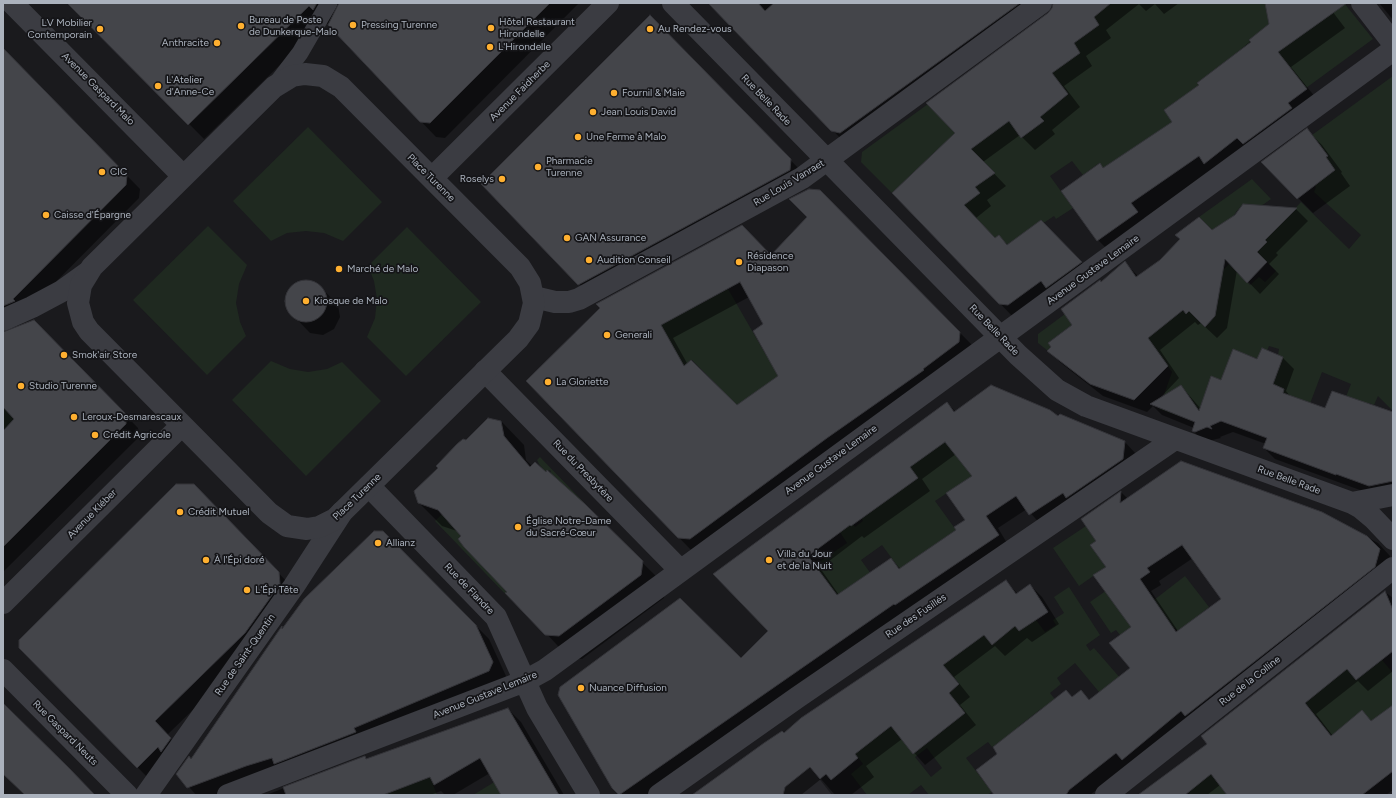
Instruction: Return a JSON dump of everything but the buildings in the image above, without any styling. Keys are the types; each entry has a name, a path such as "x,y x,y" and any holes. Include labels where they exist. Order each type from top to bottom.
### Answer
{"street":[{"path":"3,12 12,3"},
{"name":"Avenue Gaspard Malo","path":"12,3 184,176"},
{"path":"274,86 300,53 329,3"},
{"name":"Avenue Faidherbe","path":"432,178 608,3"},
{"name":"Rue Belle Rade","path":"673,3 826,161 1001,337 1041,377 1066,396 1086,406 1352,503 1373,518 1393,539"},
{"name":"Rue Louis Vanraet","path":"534,297 555,302 569,302 580,299 802,178 1041,3"},
{"path":"1362,3 1393,43"},
{"name":"Avenue Gustave Lemaire","path":"228,795 525,681 556,663 680,570 1393,50"},
{"name":"Place Turenne","path":"305,74 318,75 334,81 525,273 534,297 533,310 526,329 486,371 342,512 330,522 319,527 300,529 282,523 269,513 86,328 79,309 78,297 81,284 87,273 274,86 292,76 305,74"},
{"path":"3,320 58,293 87,273"},
{"name":"Rue du Presbytère","path":"486,371 680,570"},
{"name":"Avenue Kléber","path":"3,603 182,425"},
{"name":"Rue des Fusillés","path":"659,795 798,697 1175,438"},
{"name":"Rue de Flandre","path":"369,486 496,617 537,708 589,795"},
{"path":"1352,503 1393,495"},
{"name":"Rue de Saint-Quentin","path":"146,795 294,586 342,512"},
{"name":"Rue de la Colline","path":"1106,795 1393,568"},
{"name":"Rue Gaspard Neuts","path":"3,670 127,795"}],"shaded area":[{"path":"810,767 832,795 781,795 785,787"}],"green space":[{"path":"1111,3 1344,3 1373,39 1306,88 1259,75 1239,51 1197,83 1203,90 1187,111 1178,100 1164,110 1175,126 1108,174 1099,163 1083,175 1072,161 1050,176 1073,208 1056,219 1054,216 1045,222 1039,222 1012,253 983,247 964,205 979,193 975,187 994,173 945,149 938,149 892,193 861,162 862,152 928,104 950,128 965,114 988,137 995,131 976,106 990,95 1022,138 1043,122 1039,115 1050,73 1080,53 1074,43 1099,25 1093,17"},
{"path":"1393,76 1393,411 1378,396 1374,405 1369,403 1367,408 1336,422 1351,384 1322,372 1303,422 1281,398 1284,389 1273,384 1283,357 1278,355 1279,349 1269,346 1267,351 1262,349 1258,359 1245,354 1221,380 1211,377 1195,422 1159,409 1172,372 1136,322 1165,324 1183,311 1186,314 1189,311 1205,327 1216,315 1210,309 1218,303 1218,297 1204,282 1217,276 1229,264 1250,285 1259,277 1265,282 1276,271 1257,252 1264,239 1278,227 1301,202 1349,249 1361,235 1314,192 1315,186 1335,170 1312,135"},
{"path":"308,127 382,202 343,241 324,233 306,231 287,233 271,241 233,201"},
{"path":"1252,179 1271,199 1257,209 1250,204 1242,205 1236,212 1228,228 1223,223 1212,230 1199,217"},
{"path":"208,226 247,265 239,284 236,303 240,322 246,336 207,375 133,300"},
{"path":"407,227 481,302 406,376 367,337 375,318 377,299 374,281 368,266"},
{"path":"639,286 695,307 728,289 766,355 787,383 734,407 720,388 692,360 684,366 617,398"},
{"path":"1065,314 1072,325 1048,343 1051,347 1048,351 1038,343 1038,334"},
{"path":"271,361 290,369 308,372 327,369 342,362 381,401 306,476 232,400"},
{"path":"3,407 33,438 6,428 3,431"},
{"path":"945,442 989,465 935,501 956,530 923,553 940,575 916,591 882,545 861,560 879,585 846,607 815,565 847,543 840,532 852,523 855,527 863,521 861,517 918,478 910,467"},
{"path":"540,457 596,515 550,473 550,470 546,472 537,460"},
{"path":"444,512 464,532 458,539 469,550 469,553 471,552 527,584 511,600 435,521"},
{"path":"1086,526 1096,541 1090,545 1106,567 1079,586 1053,548"},
{"path":"1185,576 1209,607 1198,616 1188,645 1175,628 1163,638 1132,650 1116,630 1111,633 1090,602 1117,583 1154,600"},
{"path":"1069,587 1100,635 1086,645 1090,651 1094,648 1128,687 1099,692 1075,663 1057,678 1061,684 1050,693 1071,720 1060,729 1042,708 1019,726 1011,747 1004,739 992,747 988,742 966,758 992,792 987,795 929,795 921,785 908,795 867,795 851,774 863,764 846,741 869,724 879,736 903,717 944,730 965,713 949,693 959,684 943,665 959,651 984,635 992,645 1015,626 1019,631 1036,620 1045,632 1056,625 1053,620 1064,613 1054,597","holes":["927,748 942,768 931,777 915,757"]},
{"path":"1382,660 1393,673 1393,708 1371,721 1334,739 1305,702 1347,669 1356,680"},
{"path":"1210,773 1227,795 1191,795 1187,791"},
{"path":"430,777 437,795 383,795"},
{"path":"501,778 510,795 473,795"}],"place":[{"name":"Pressing Turenne","path":"353,25"},
{"name":"Bureau de Poste de Dunkerque-Malo","path":"241,26"},
{"name":"Hôtel Restaurant Hirondelle","path":"491,28"},
{"name":"LV Mobilier Contemporain","path":"100,29"},
{"name":"Au Rendez-vous","path":"650,29"},
{"name":"Anthracite","path":"217,43"},
{"name":"L'Hirondelle","path":"490,47"},
{"name":"L'Atelier d'Anne-Ce","path":"158,86"},
{"name":"Fournil & Maie","path":"614,93"},
{"name":"Jean Louis David","path":"593,112"},
{"name":"Une Ferme à Malo","path":"578,137"},
{"name":"Pharmacie Turenne","path":"538,167"},
{"name":"CIC","path":"102,172"},
{"name":"Roselys","path":"502,179"},
{"name":"Caisse d'Épargne","path":"46,215"},
{"name":"GAN Assurance","path":"567,238"},
{"name":"Audition Conseil","path":"589,260"},
{"name":"Résidence Diapason","path":"739,262"},
{"name":"Marché de Malo","path":"339,269"},
{"name":"Kiosque de Malo","path":"306,301"},
{"name":"Generali","path":"607,335"},
{"name":"Smok'air Store","path":"64,355"},
{"name":"La Gloriette","path":"548,382"},
{"name":"Studio Turenne","path":"21,386"},
{"name":"Leroux-Desmarescaux","path":"74,417"},
{"name":"Crédit Agricole","path":"95,435"},
{"name":"Crédit Mutuel","path":"180,512"},
{"name":"Église Notre-Dame du Sacré-Cœur","path":"518,527"},
{"name":"Allianz","path":"378,543"},
{"name":"À l'Épi doré","path":"206,560"},
{"name":"Villa du Jour et de la Nuit","path":"769,560"},
{"name":"L'Épi Tête","path":"247,590"},
{"name":"Nuance Diffusion","path":"581,688"}]}
